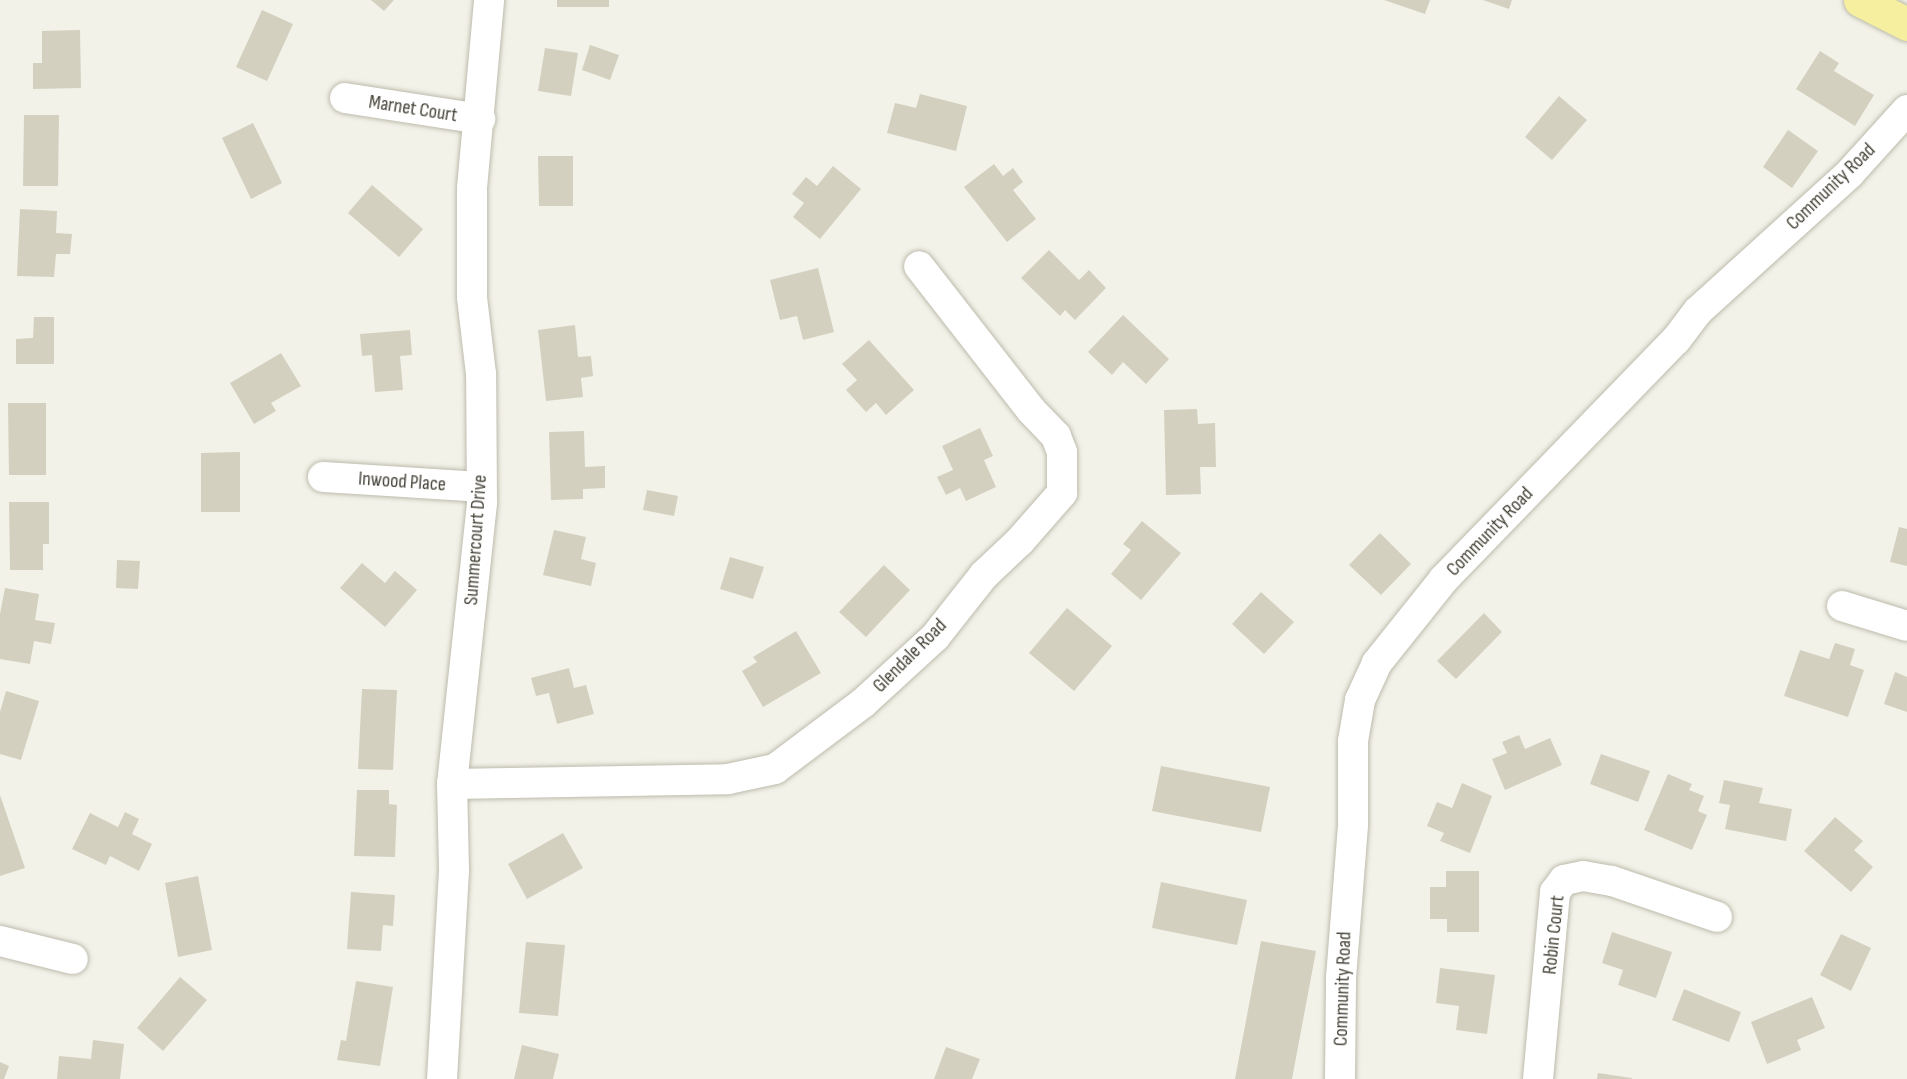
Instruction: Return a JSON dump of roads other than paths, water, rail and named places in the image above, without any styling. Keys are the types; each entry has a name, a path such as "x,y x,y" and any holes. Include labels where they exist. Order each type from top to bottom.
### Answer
{"main road":[{"path":"1860,0 1907,24"}],"street":[{"name":"Summercourt Drive","path":"442,1079 454,870 452,784 480,531 481,374 472,264 472,188 489,0"},
{"name":"Marnet Court","path":"345,98 480,119"},
{"name":"Community Road","path":"1340,1079 1341,978 1353,824 1353,741 1360,700 1377,663 1444,579 1676,340 1698,311 1850,172 1907,110"},
{"name":"Glendale Road","path":"452,784 728,779 775,769 887,681 934,637 984,575 1020,542 1062,493 1062,452 1056,436 1031,410 919,266"},
{"name":"Inwood Place","path":"323,477 481,487"},
{"path":"1842,606 1907,626"},
{"name":"Robin Court","path":"1538,1079 1555,892 1564,880 1583,876 1612,881 1717,917"},
{"path":"0,941 73,958"}]}
